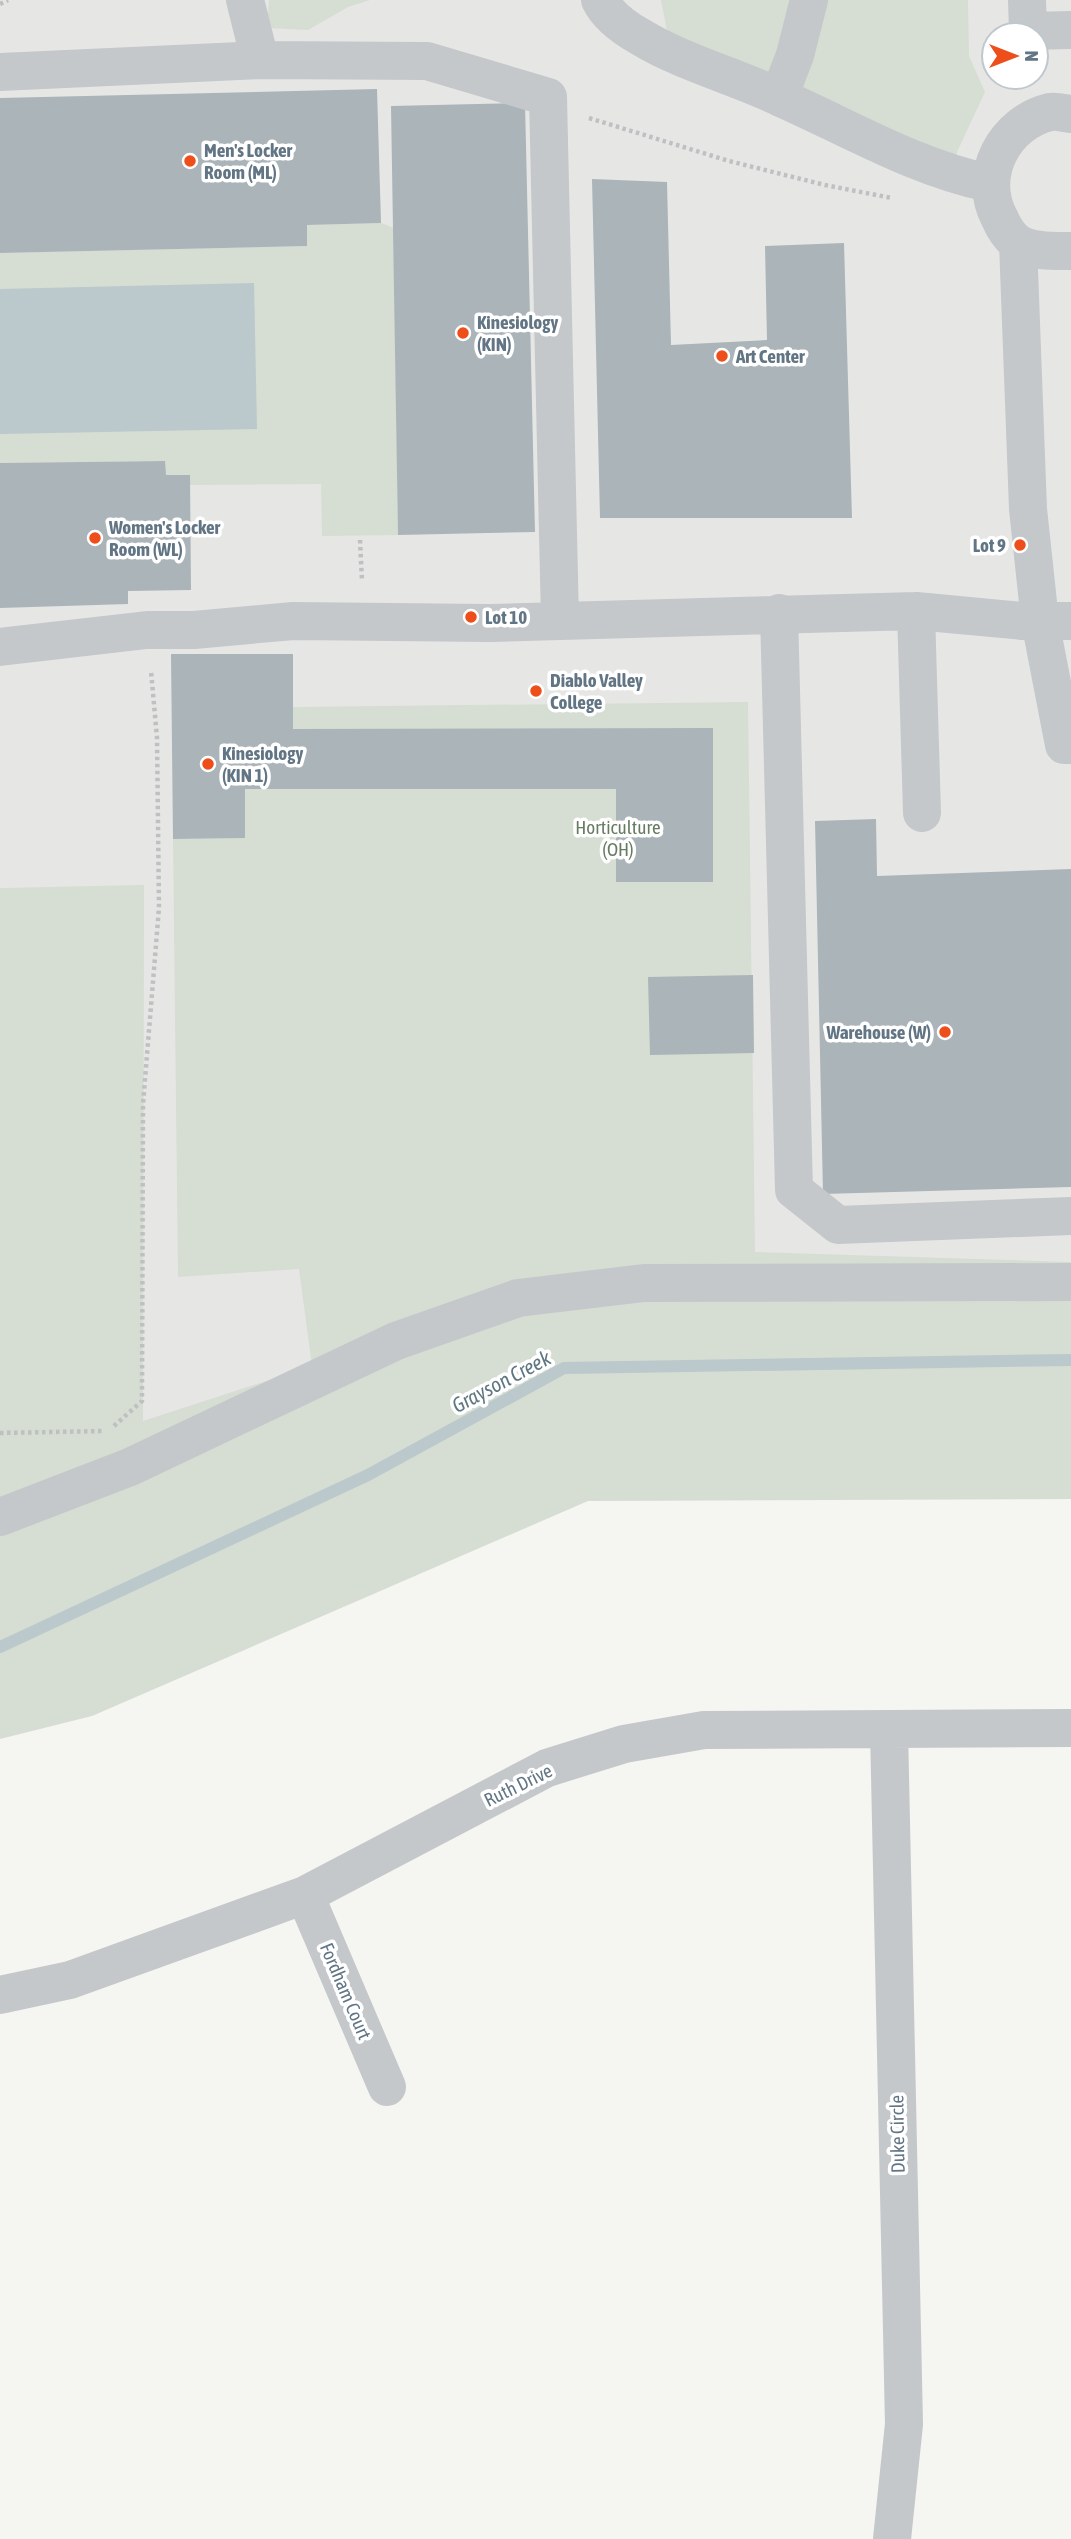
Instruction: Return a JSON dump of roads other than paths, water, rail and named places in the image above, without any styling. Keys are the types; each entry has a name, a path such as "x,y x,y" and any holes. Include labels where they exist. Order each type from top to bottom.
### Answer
{"street":[{"path":"245,0 260,60"},
{"path":"600,0 607,12 638,36 671,52 942,170 989,183"},
{"path":"779,97 795,55 809,0"},
{"path":"1027,0 1028,31 1071,30"},
{"path":"0,72 260,60 427,61 548,97 560,621"},
{"path":"1071,114 1051,112 1017,127 996,157 989,183 994,208 1004,227 1018,243 1041,250 1071,251"},
{"path":"1018,243 1028,509 1055,621 1064,745 1071,745"},
{"path":"0,647 147,630 194,630 293,621 490,623 916,611 1055,621"},
{"path":"916,611 922,813"},
{"path":"779,613 793,1190 838,1225 1071,1216"},
{"path":"0,1517 130,1467 396,1341 518,1298 644,1283 1071,1282"},
{"name":"Ruth Drive","path":"0,1995 70,1980 305,1895 547,1768 624,1744 704,1730 1071,1728"},
{"name":"Duke Circle","path":"889,1729 904,2424 892,2539"},
{"name":"Fordham Court","path":"305,1895 387,2087"}],"waterway":[{"name":"Grayson Creek","path":"0,1647 368,1475 564,1368 1071,1360"}],"place":[{"name":"Men's Locker Room (ML)","path":"190,161"},
{"name":"Kinesiology (KIN)","path":"463,333"},
{"name":"Art Center","path":"722,356"},
{"name":"Women's Locker Room (WL)","path":"95,538"},
{"name":"Lot 9","path":"1020,545"},
{"name":"Lot 10","path":"471,617"},
{"name":"Diablo Valley College","path":"536,691"},
{"name":"Kinesiology (KIN 1)","path":"208,764"},
{"name":"Warehouse (W)","path":"945,1032"}],"park label":[{"name":"Horticulture (OH)","path":"618,838"}]}
